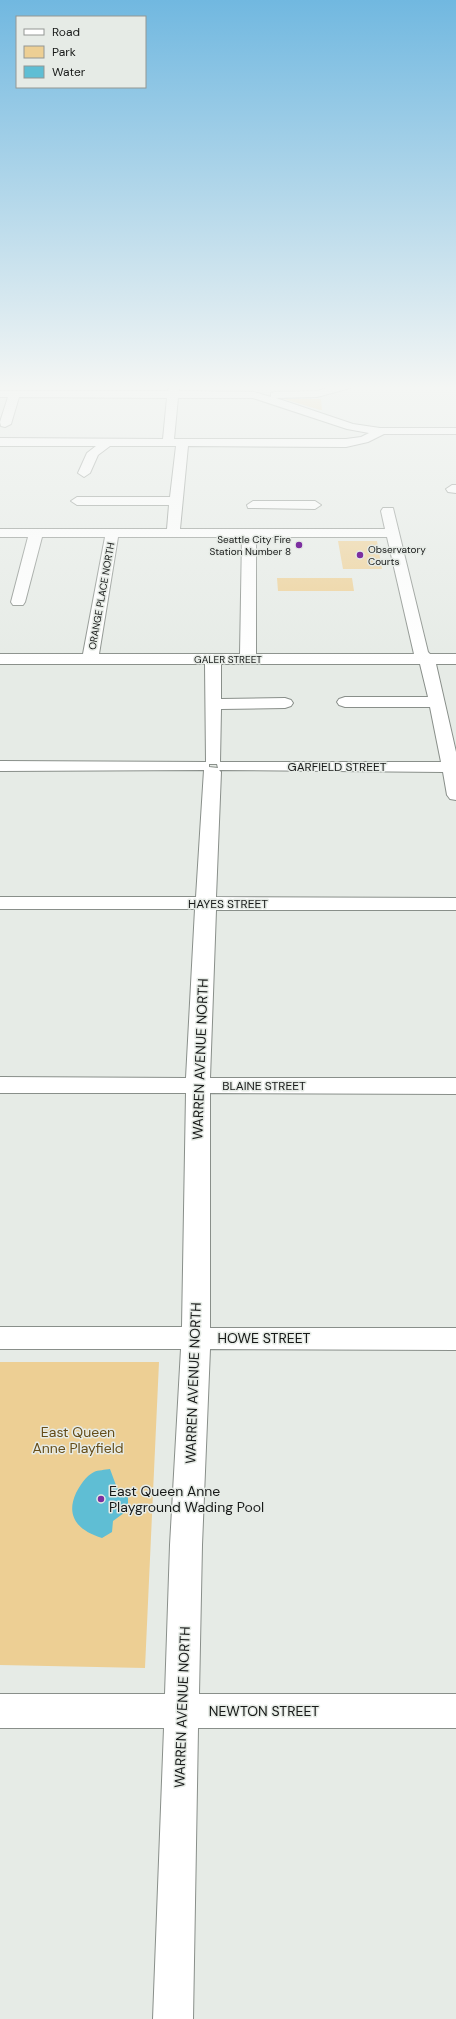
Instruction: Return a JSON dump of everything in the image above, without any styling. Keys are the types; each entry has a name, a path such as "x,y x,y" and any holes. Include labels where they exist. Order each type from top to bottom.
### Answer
{"street":[{"path":"173,533 178,480"},
{"path":"314,491 319,533"},
{"path":"77,501 176,501"},
{"path":"253,505 315,505"},
{"path":"388,511 420,652 430,666 449,767 456,795"},
{"path":"0,533 392,533"},
{"path":"18,602 36,533"},
{"name":"ORANGE PLACE NORTH","path":"90,659 112,533"},
{"path":"248,659 249,533"},
{"path":"0,676 2,659"},
{"name":"GALER STREET","path":"2,659 456,659"},
{"name":"WARREN AVENUE NORTH","path":"173,2019 186,1545 196,1338 198,1086 213,766 213,659"},
{"path":"345,702 368,695 436,702"},
{"path":"213,704 285,703"},
{"name":"GARFIELD STREET","path":"0,766 449,767"},
{"name":"HAYES STREET","path":"0,903 456,904"},
{"name":"BLAINE STREET","path":"0,1085 456,1086"},
{"name":"HOWE STREET","path":"0,1338 456,1338"},
{"name":"NEWTON STREET","path":"0,1711 456,1711"}],"green space":[{"name":"Observatory Courts","path":"338,541 377,541 382,569 343,569"},
{"name":"Observatory Courts","path":"277,578 352,578 354,591 278,591"},
{"name":"East Queen Anne Playfield","path":"0,1362 159,1362 145,1668 0,1665"}],"water":[{"name":"East Queen Anne Playground Wading Pool","path":"110,1469 117,1488 128,1495 128,1510 113,1521 112,1532 102,1538 81,1527 73,1516 72,1509 76,1493 88,1476 96,1471"}],"place":[{"name":"Seattle City Fire Station Number 8","path":"299,545"},
{"name":"Observatory Courts","path":"360,555"},
{"name":"East Queen Anne Playground Wading Pool","path":"101,1499"}]}
